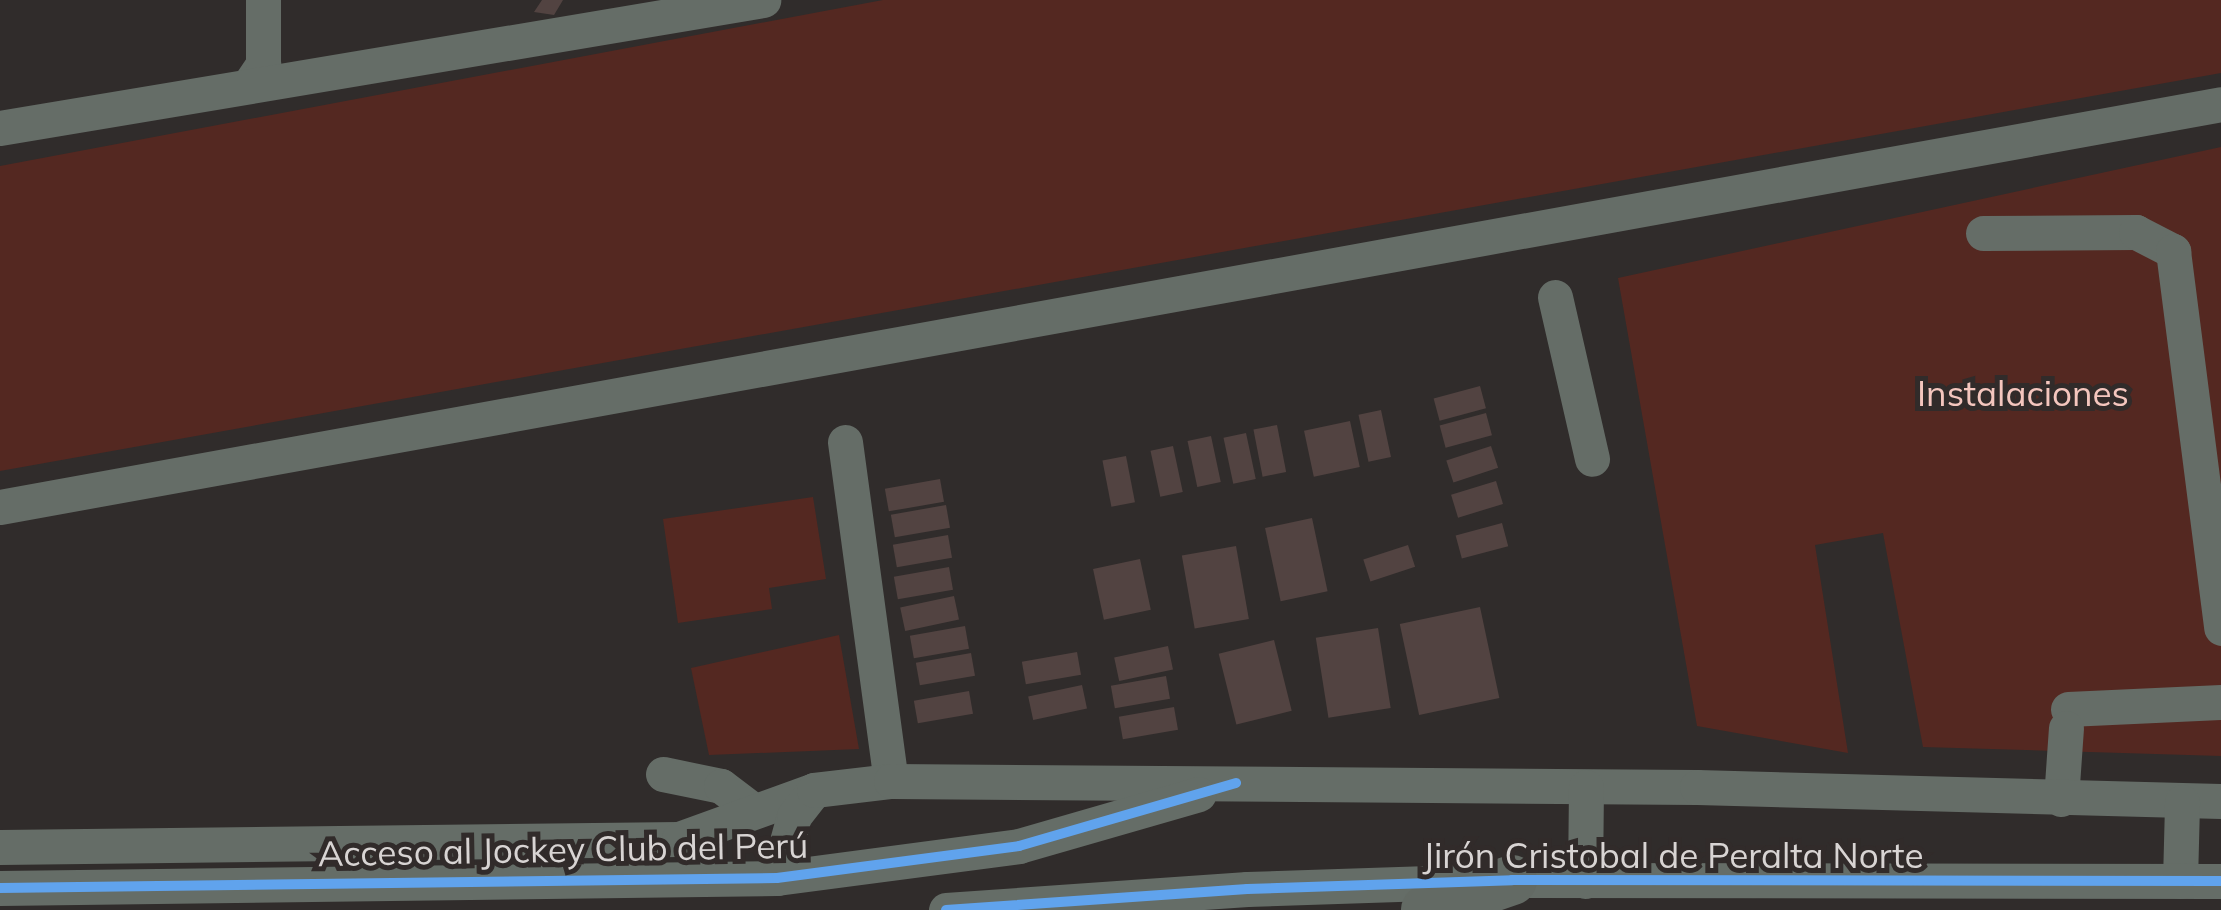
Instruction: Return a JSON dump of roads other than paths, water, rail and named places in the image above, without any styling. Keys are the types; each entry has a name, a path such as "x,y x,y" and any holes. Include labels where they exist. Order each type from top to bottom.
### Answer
{"highway":[{"path":"1426,910 1512,880"}],"street":[{"path":"251,82 263,64 263,0"},
{"path":"0,128 251,82 763,0"},
{"path":"0,507 2221,104"},
{"path":"1983,233 2136,232 2173,251 2221,628"},
{"path":"1555,297 1592,459"},
{"path":"845,442 892,781"},
{"path":"2060,799 2067,719 2221,702"},
{"path":"663,774 720,786 751,809"},
{"path":"0,846 679,839 751,809 814,790 892,781 1586,787 2221,802"},
{"name":"Acceso al Jockey Club del Perú","path":"0,888 777,878 1019,846 1236,783"},
{"path":"1584,881 1586,787"},
{"path":"777,878 794,816 814,790"},
{"path":"2180,882 2182,802"},
{"name":"Jirón Cristobal de Peralta Norte","path":"946,910 1247,888 1512,880 2221,881"}],"park label":[{"name":"Instalaciones","path":"2023,393"}]}
